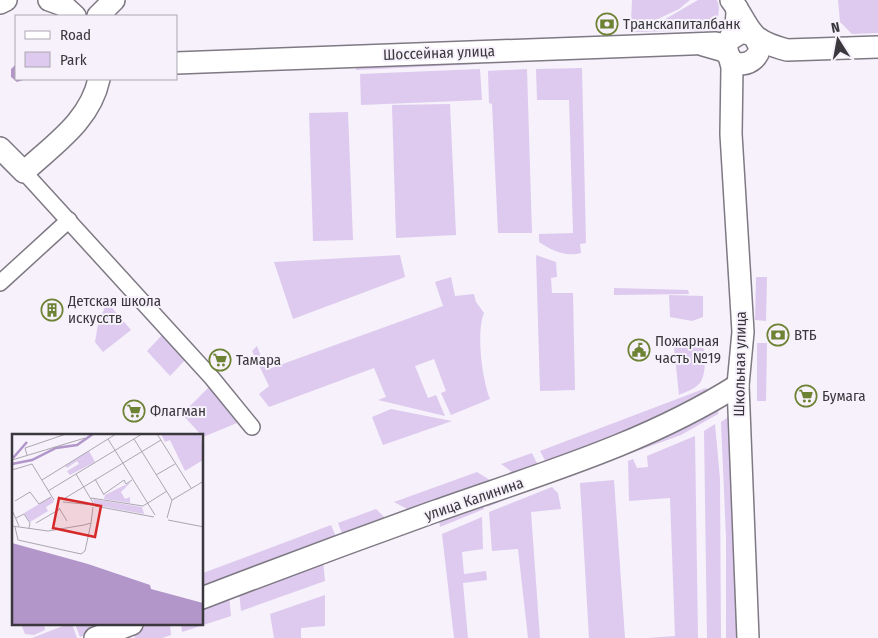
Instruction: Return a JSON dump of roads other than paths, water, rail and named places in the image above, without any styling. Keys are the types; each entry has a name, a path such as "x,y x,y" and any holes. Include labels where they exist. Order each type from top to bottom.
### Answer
{"main road":[{"path":"0,3 6,0"},
{"path":"49,0 63,5 74,15"},
{"path":"99,15 114,0"},
{"path":"732,90 759,53 760,47 734,4"},
{"path":"734,4 737,22 729,48 732,60 742,65 786,50 878,47"},
{"path":"729,48 742,32 786,50"},
{"name":"Шоссейная улица","path":"178,64 702,44 729,48"},
{"name":"Школьная улица","path":"729,48 732,67 731,134 743,332 738,385 748,638"},
{"path":"0,148 24,172 78,123 96,94 99,80"},
{"name":"улица Калинина","path":"204,597 603,453 700,408 738,385"},
{"path":"95,638 127,626"}],"street":[{"path":"24,172 212,378 252,427"},
{"path":"0,283 69,220"}],"place":[{"name":"Транскапиталбанк","path":"607,24"},
{"name":"Детская школа искусств","path":"52,310"},
{"name":"ВТБ","path":"778,335"},
{"name":"Пожарная часть №19","path":"639,350"},
{"name":"Тамара","path":"220,360"},
{"name":"Бумага","path":"806,396"},
{"name":"Флагман","path":"134,411"}]}
